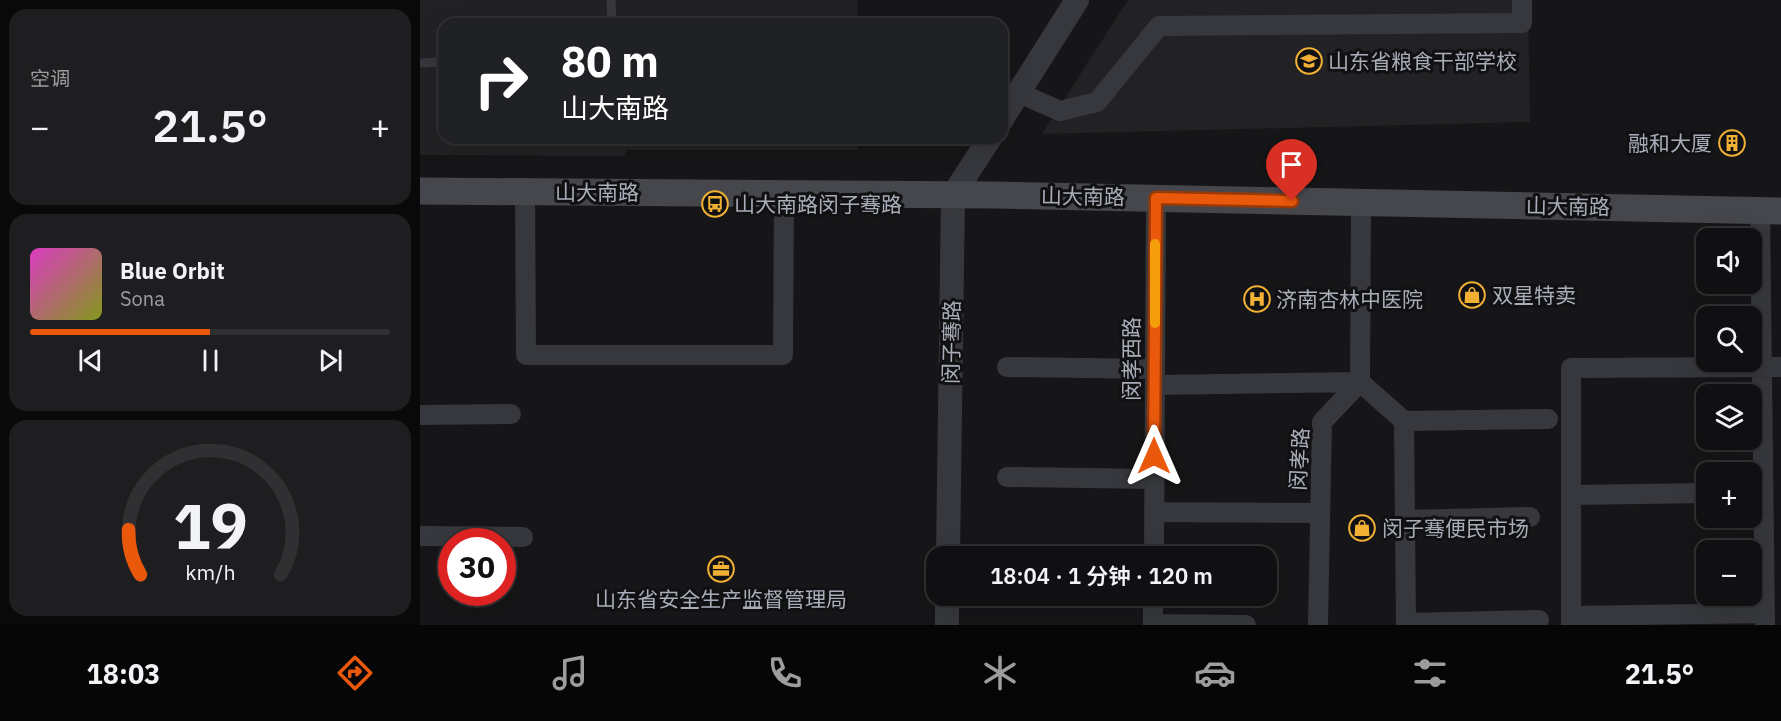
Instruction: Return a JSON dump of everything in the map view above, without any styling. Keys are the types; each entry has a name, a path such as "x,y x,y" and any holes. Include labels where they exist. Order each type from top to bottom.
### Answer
{"main road":[{"name":"山大南路","path":"420,191 1156,198 1770,211"}],"street":[{"path":"1008,109 1077,0"},
{"path":"1018,93 1060,111 1097,102 1159,26 1522,23 1522,0"},
{"path":"953,195 986,144"},
{"path":"525,191 526,355 783,354 784,193"},
{"name":"闵子骞路","path":"948,546 953,195"},
{"name":"闵孝西路","path":"1154,546 1156,198"},
{"path":"1360,202 1360,382"},
{"path":"1770,211 1771,367 1765,492 1769,608 1571,620 1571,368 1771,367"},
{"path":"1007,367 1155,377 1360,382 1404,420 1548,419"},
{"name":"闵孝路","path":"1318,625 1322,422 1360,382"},
{"path":"420,415 511,414"},
{"path":"1404,420 1406,624 1539,620"},
{"path":"1007,477 1154,479"},
{"path":"1571,495 1696,493"},
{"path":"1154,512 1320,513"},
{"path":"1405,520 1530,517"},
{"path":"420,536 523,537"},
{"path":"947,606 947,625"},
{"path":"1154,606 1154,625 1246,625"}],"lane":[{"path":"611,0 612,18"},
{"path":"420,63 438,62"}],"shaded area":[{"path":"420,0 857,0 858,18 438,18 438,144 858,144 858,150 626,150 625,156 420,155"},
{"name":"山东省粮食干部学校","path":"1128,0 1528,0 1530,122 1042,134"}],"slow traffic":[{"path":"1155,244 1155,323"}],"place":[{"name":"山东省粮食干部学校","path":"1309,61"},
{"name":"融和大厦","path":"1732,143"},
{"name":"山大南路闵子骞路","path":"715,204"},
{"name":"双星特卖","path":"1472,295"},
{"name":"济南杏林中医院","path":"1257,299"},
{"name":"闵子骞便民市场","path":"1362,528"},
{"name":"山东省安全生产监督管理局","path":"721,569"}],"route":[{"path":"1154,456 1156,198 1292,201"}]}
